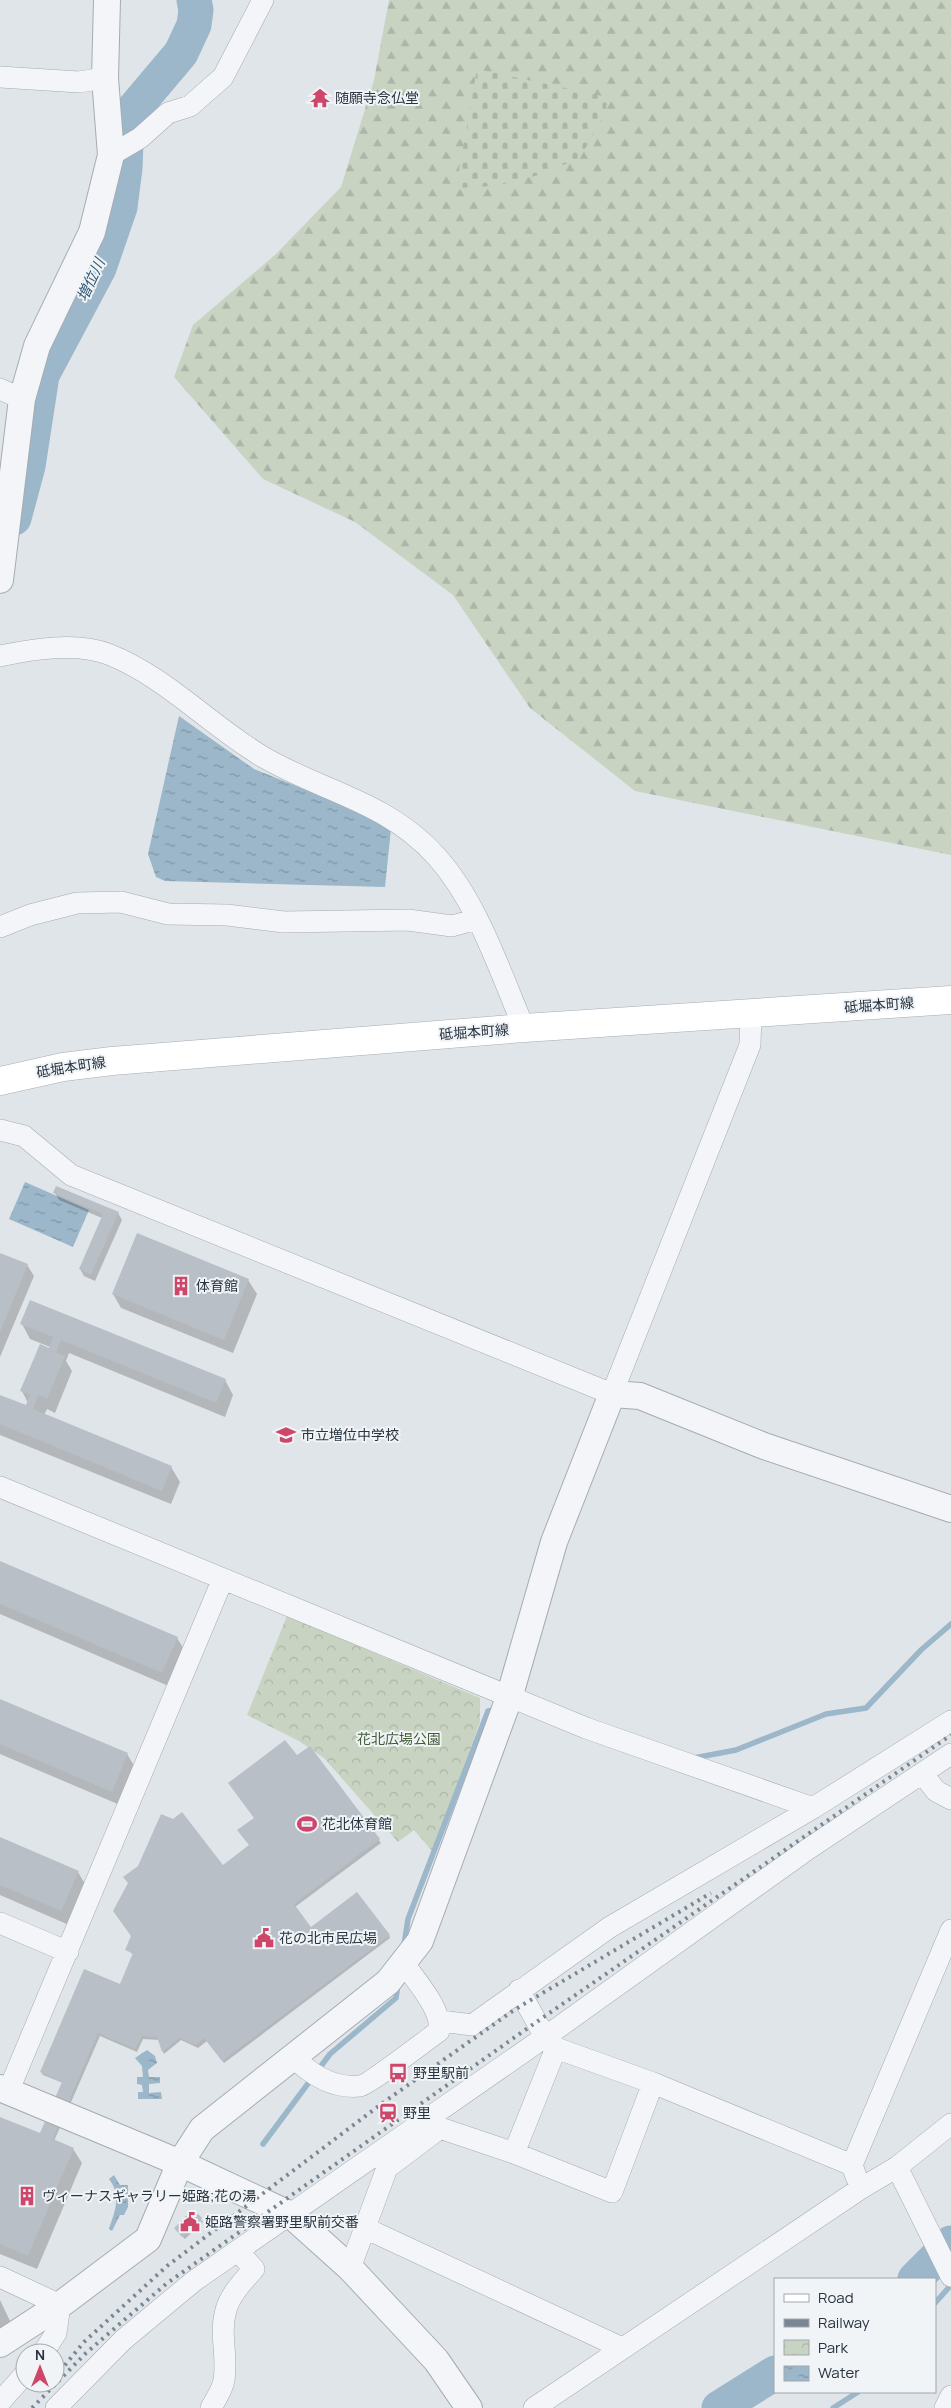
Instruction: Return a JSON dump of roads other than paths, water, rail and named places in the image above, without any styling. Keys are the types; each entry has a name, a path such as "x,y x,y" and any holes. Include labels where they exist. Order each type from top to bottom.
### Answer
{"main road":[{"name":"砥堀本町線","path":"0,1081 63,1067 112,1061 524,1028 951,1000"}],"street":[{"path":"0,580 11,394 38,346 92,232 111,155 105,78 107,0"},
{"path":"111,155 140,138 168,113 190,106 223,77 263,0"},
{"path":"0,77 79,82 105,78"},
{"path":"0,656 38,650 76,648 107,653 145,671 225,733 266,758 373,807 406,827 438,858 477,919 524,1028"},
{"path":"0,927 30,915 77,903 112,902 121,902 168,914 227,915 284,922 408,920 452,926 477,919"},
{"path":"0,2344 60,2305 148,2239 180,2163 202,2129 388,1982 420,1940 508,1698 554,1542 750,1045 751,1014"},
{"path":"0,1130 24,1136 71,1176 612,1394 640,1396 764,1446 951,1509"},
{"path":"0,1487 222,1581 508,1698 586,1728 813,1808"},
{"path":"222,1581 68,1952 4,2090 180,2163 291,2215 350,2268 436,2360 469,2408"},
{"path":"441,2021 472,2025 518,1990 610,1927 813,1808 951,1721"},
{"path":"56,2408 123,2340 194,2281 291,2215 434,2123 551,2043 808,1848 951,1754"},
{"path":"922,1773 946,1790"},
{"path":"0,1923 68,1952"},
{"path":"860,2189 852,2165 951,1930"},
{"path":"292,2056 309,2073 337,2085 362,2086 439,2031 441,2021 436,2011 403,1962"},
{"path":"518,1990 551,2043 852,2165"},
{"path":"514,2153 551,2043"},
{"path":"434,2123 612,2192 653,2084"},
{"path":"350,2268 387,2168 434,2123"},
{"path":"534,2408 897,2166 951,2124"},
{"path":"897,2166 949,2273"},
{"path":"365,2228 622,2348"},
{"path":"211,2408 224,2382 226,2362 223,2332 226,2310 238,2287 254,2269 238,2251"},
{"path":"0,2277 60,2305"},
{"path":"50,2343 56,2333 60,2305"},
{"path":"0,2402 15,2385"},
{"path":"945,2408 951,2396"}],"water":[{"path":"179,716 254,769 351,808 391,829 385,887 165,881 156,877 148,854"},
{"path":"25,1182 89,1210 73,1247 9,1219"},
{"path":"147,2050 155,2056 157,2063 148,2070 149,2077 160,2077 160,2083 149,2084 149,2093 161,2092 162,2099 138,2099 138,2092 143,2092 142,2085 137,2084 137,2077 143,2077 142,2066 135,2058"},
{"path":"114,2175 120,2185 128,2185 128,2207 124,2215 120,2215 112,2231 109,2229 115,2209 116,2197 113,2185 109,2179"}],"waterway":[{"name":"増位川","path":"14,518 28,466 42,375 99,268 120,207 125,168 127,117 181,53 194,25 196,10 194,0"},
{"path":"694,1758 736,1750 826,1714 866,1708 921,1650 951,1624"},
{"path":"404,1945 408,1919 488,1711 497,1709"},
{"path":"263,2144 330,2054 396,1998 398,1984"},
{"path":"916,2278 951,2243"},
{"path":"936,2302 951,2285"},
{"path":"719,2408 774,2374"},
{"path":"833,2408 856,2393"}],"railway":[{"path":"32,2408 86,2353 166,2284 525,2030 951,1735"},
{"path":"65,2365 84,2342 167,2266 384,2102 514,2010 711,1893"}],"place":[{"name":"随願寺念仏堂","path":"320,98"},
{"name":"体育館","path":"181,1286"},
{"name":"市立増位中学校","path":"286,1435"},
{"name":"花北体育館","path":"307,1824"},
{"name":"花の北市民広場","path":"264,1938"},
{"name":"野里駅前","path":"398,2073"},
{"name":"野里","path":"388,2113"},
{"name":"ヴィーナスギャラリー姫路;花の湯","path":"27,2196"},
{"name":"姫路警察署野里駅前交番","path":"190,2222"}],"park label":[{"name":"花北広場公園","path":"399,1739"}]}
